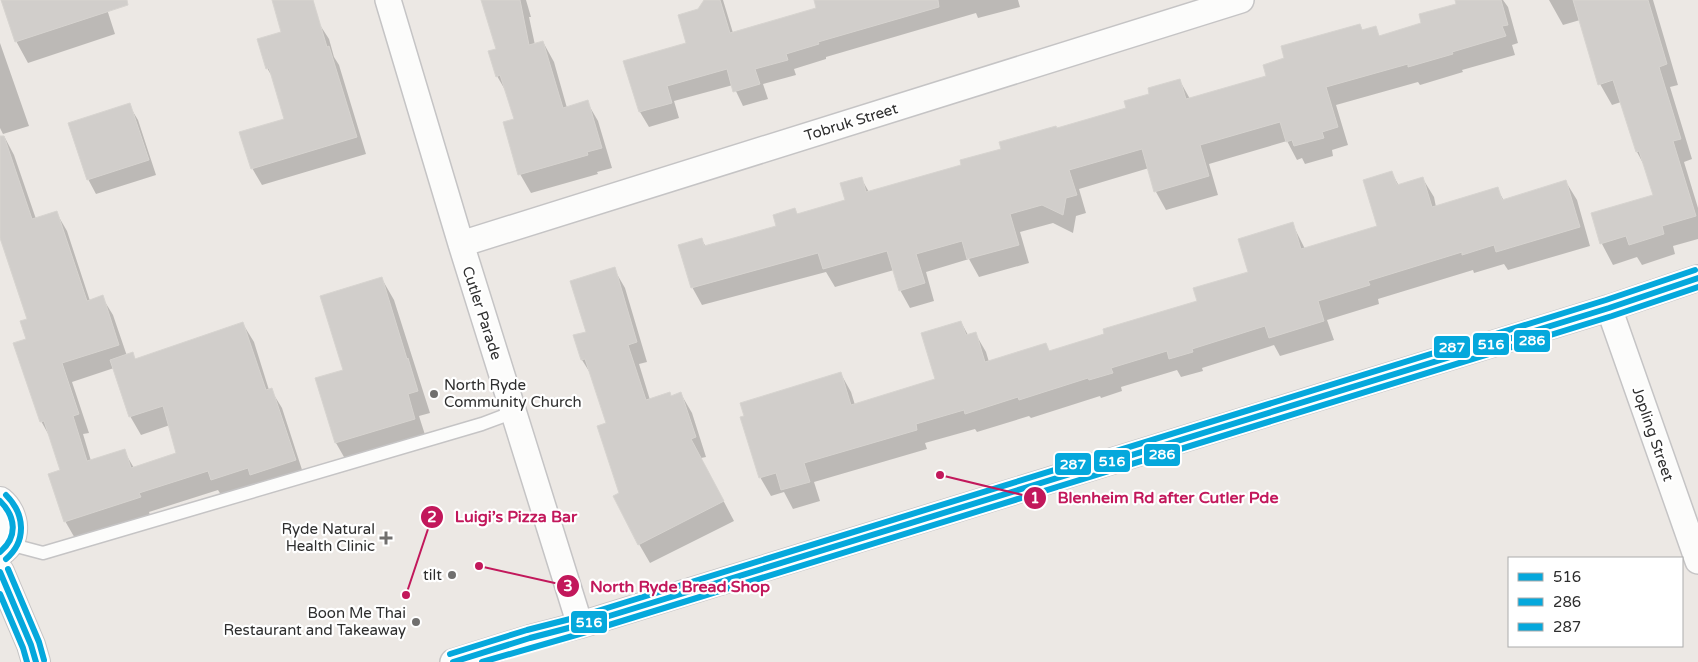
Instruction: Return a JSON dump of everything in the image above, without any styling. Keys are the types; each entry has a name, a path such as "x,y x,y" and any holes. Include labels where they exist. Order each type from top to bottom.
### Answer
{"street":[{"name":"Cutler Parade","path":"388,0 461,244 580,625"},
{"name":"Tobruk Street","path":"461,244 1242,0"},
{"path":"453,662 530,638 580,625 1609,308 1698,278"},
{"name":"Jopling Street","path":"1609,308 1698,561"},
{"path":"0,501 11,514 14,524 13,535 4,548"},
{"path":"0,572 31,645 36,662"}],"lane":[{"path":"4,548 43,553 472,427 514,412"}],"building":[{"path":"1,0 127,0 128,5 15,42"},
{"path":"272,0 313,0 357,137 251,169 239,132 284,119 269,68 266,69 257,39 281,32"},
{"path":"481,0 520,0 529,45 543,41 563,108 588,100 602,148 587,152 588,155 518,175 503,122 514,119 500,75 496,77 488,51 496,49"},
{"path":"704,0 720,0 730,33 816,8 814,0 938,0 939,7 818,42 819,44 786,54 788,60 755,69 760,84 733,92 727,69 667,86 672,103 639,112 623,61 686,43 678,15 698,9"},
{"path":"1455,0 1501,0 1508,25 1502,26 1506,36 1408,67 1408,64 1326,87 1338,127 1322,132 1324,138 1294,146 1292,140 1286,142 1280,122 1200,145 1209,176 1154,192 1142,149 1069,170 1077,195 1066,198 1063,215 1042,205 1010,214 1019,245 967,259 962,241 916,254 925,283 899,291 887,251 823,269 818,253 691,288 678,245 702,238 704,246 730,239 776,226 773,215 795,208 797,214 845,200 840,183 862,177 866,192 961,165 960,160 1001,149 999,142 1126,108 1124,101 1149,94 1148,88 1180,79 1186,99 1266,76 1263,65 1284,58 1281,46 1360,24 1362,30 1376,26 1379,36 1421,23 1419,14 1456,4"},
{"path":"1573,0 1648,0 1667,64 1659,67 1681,139 1673,141 1696,216 1662,226 1664,234 1629,245 1626,236 1600,244 1591,213 1653,195 1639,151 1636,152 1613,80 1598,85"},
{"path":"130,103 149,160 87,180 68,123"},
{"path":"0,136 4,136 32,219 57,211 87,301 103,295 119,345 62,363 79,414 73,416 87,461 125,449 131,468 176,453 163,406 129,417 110,360 133,352 135,359 243,322 266,390 272,388 296,460 250,475 248,468 211,480 208,471 139,493 141,497 64,522 48,474 60,470 44,421 40,422 13,343 26,339 20,321 27,319 0,238"},
{"path":"1392,171 1397,185 1423,177 1432,207 1498,187 1502,200 1566,180 1580,227 1496,252 1494,245 1462,255 1462,252 1368,281 1370,285 1318,301 1324,321 1269,338 1265,326 1192,349 1193,352 1169,359 1167,351 1111,368 1113,373 1089,380 1088,378 1019,400 1018,397 965,414 964,410 916,424 917,430 804,463 810,482 781,490 776,473 759,478 740,417 744,416 740,403 841,372 851,405 935,379 921,333 961,321 966,335 976,332 985,362 1046,343 1049,351 1104,334 1103,329 1197,301 1193,288 1248,272 1238,239 1293,222 1301,249 1377,226 1363,180"},
{"path":"615,267 637,342 628,345 646,400 670,392 671,396 681,392 696,437 691,439 724,501 638,545 613,496 619,493 597,426 606,423 585,359 581,360 573,335 586,332 570,281"},
{"path":"382,277 418,391 408,394 415,419 335,443 315,378 343,370 320,296"}],"transit line":[{"name":"287","path":"450,654 527,630 578,617 1606,300 1695,270"},
{"name":"516","path":"453,662 530,638 580,625 1609,308 1698,278"},
{"name":"286","path":"482,662 583,633 1612,316 1698,287"},
{"name":"287","path":"6,495 17,510 21,527 18,544 6,559"},
{"name":"516","path":"0,501 9,514 13,527 10,540 0,552"},
{"name":"287","path":"8,569 39,642 44,660"},
{"name":"516","path":"0,572 31,645 36,662"},
{"name":"286","path":"0,594 27,662"}],"place":[{"name":"North Ryde Community Church","path":"434,394"},
{"name":"Blenheim Rd after Cutler Pde","path":"940,475"},
{"name":"Ryde Natural Health Clinic","path":"386,538"},
{"name":"North Ryde Bread Shop","path":"479,566"},
{"name":"tilt","path":"452,575"},
{"name":"Luigi’s Pizza Bar","path":"406,595"},
{"name":"Boon Me Thai Restaurant and Takeaway","path":"416,622"}]}
